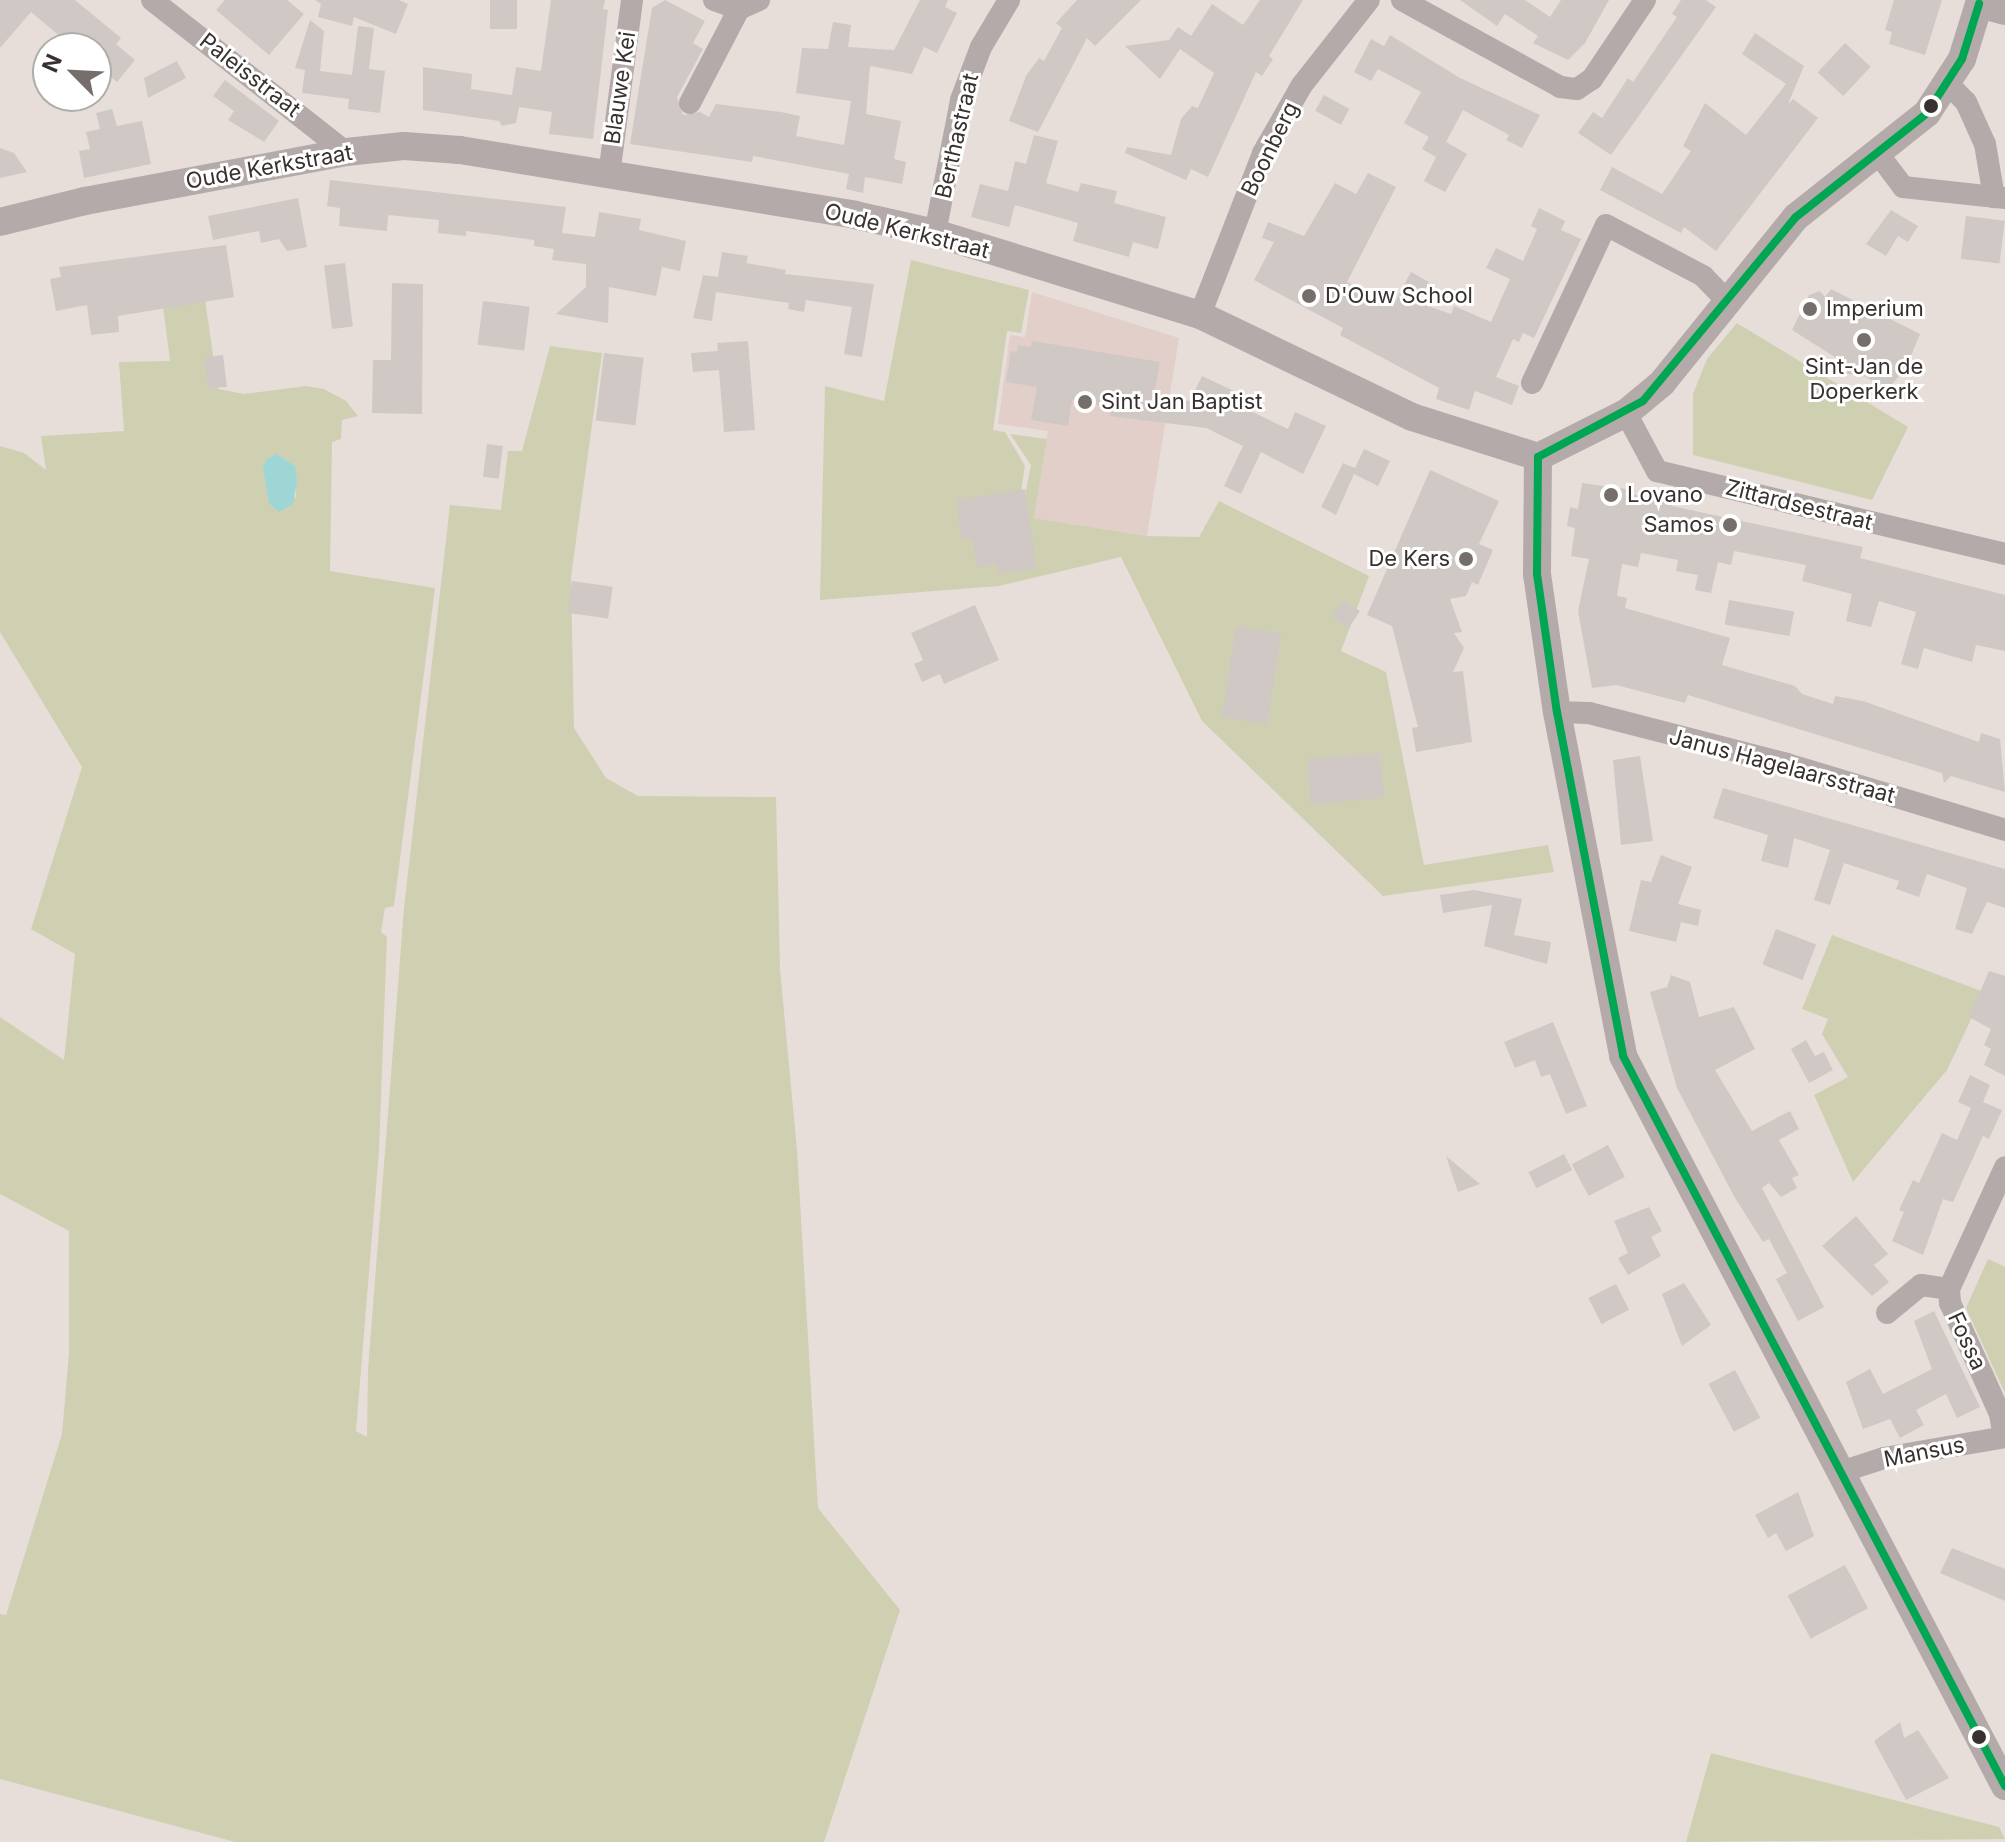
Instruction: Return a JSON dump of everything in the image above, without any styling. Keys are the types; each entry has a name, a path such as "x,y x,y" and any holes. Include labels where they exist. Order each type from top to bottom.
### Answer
{"street":[{"name":"Paleisstraat","path":"152,0 346,152"},
{"name":"Blauwe Kei","path":"609,175 632,0"},
{"path":"690,103 749,5 714,0"},
{"name":"Berthastraat","path":"935,233 961,100 981,47 1008,0"},
{"name":"Boonberg","path":"1200,315 1263,153 1302,85 1369,0"},
{"path":"1402,0 1560,87 1577,89 1592,79 1645,0"},
{"path":"1988,5 1948,84 1927,113 1879,155 1796,217 1662,383 1626,413 1538,457 1537,574 1557,712 1623,1056 1760,1322 1844,1471 2005,1786"},
{"path":"1879,155 1903,187 1999,198 1985,144 1966,102 1948,84"},
{"name":"Oude Kerkstraat","path":"0,222 85,201 346,152 421,146 855,215 935,233 1200,315 1412,417 1538,457"},
{"path":"1532,383 1606,225 1703,276 1727,301"},
{"name":"Zittardsestraat","path":"1626,413 1657,471 2004,552"},
{"name":"Janus Hagelaarsstraat","path":"1557,712 1589,713 1787,764 2005,830"},
{"name":"Fossa","path":"2004,1437 2000,1414 1950,1303 1949,1289 2005,1167"},
{"name":"Fossa","path":"1887,1313 1921,1285 1949,1289"},
{"name":"Mansus","path":"1844,1471 1884,1458 2004,1437"}],"shaded area":[{"name":"Sint Jan Baptist","path":"1032,292 1179,338 1147,536 1034,518 1048,431 998,424 1010,335 1025,337"}],"green space":[{"path":"198,251 218,389 244,394 306,386 324,389 346,401 358,416 342,420 341,439 332,442 330,571 435,588 394,906 385,908 381,932 387,937 379,1151 356,1431 367,1437 368,1370 404,908 450,505 501,510 508,451 522,451 550,346 602,353 571,577 574,728 606,778 638,796 776,797 780,969 797,1150 818,1508 900,1610 824,1842 235,1842 0,1779 0,1614 6,1615 62,1434 69,1353 69,1231 0,1194 0,1017 64,1060 75,954 31,929 82,767 0,632 0,446 24,453 46,470 41,436 124,431 119,362 170,361 157,259","holes":["277,454 295,466 296,498 266,459"]},
{"path":"911,260 1029,290 1021,333 1007,331 993,430 1005,432 1025,466 1017,516 1021,516 1031,465 1010,434 1047,439 1034,518 1147,536 1199,537 1219,501 1369,576 1341,651 1386,672 1424,865 1548,845 1554,872 1383,896 1202,721 1121,557 999,586 820,600 825,386 884,401"},
{"path":"1737,323 1908,427 1872,500 1693,455 1693,394 1707,359"},
{"path":"1832,935 1984,992 1947,1070 1853,1182 1814,1095 1848,1077 1822,1034 1828,1019 1802,1009"},
{"path":"1988,1259 2005,1267 2005,1393 1966,1308"},
{"path":"1711,1753 1999,1827 2005,1839 1686,1842"}],"water":[{"path":"277,454 295,466 297,481 293,504 279,512 269,503 263,468 266,459"}],"building":[{"path":"0,0 75,0 121,38 116,44 135,60 117,82 112,78 112,32 55,32 31,12 0,48"},
{"path":"225,0 287,0 304,14 269,55 216,10"},
{"path":"315,0 399,0 408,4 396,34 354,17 352,26 318,17 321,4"},
{"path":"490,0 517,0 517,29 490,29"},
{"path":"551,0 605,0 603,9 608,10 593,139 549,134 552,112 519,107 516,123 502,126 499,121 423,110 423,67 472,74 471,89 512,95 516,67 541,71"},
{"path":"665,0 705,21 693,43 703,49 677,97 683,115 700,112 709,117 716,104 781,112 800,116 796,136 844,145 851,101 796,93 802,48 828,49 833,22 851,25 848,47 894,50 920,0 948,0 945,7 957,13 937,53 924,47 912,74 870,66 866,114 901,121 894,159 906,162 902,184 865,177 863,193 846,189 849,174 753,156 752,162 630,144 652,8"},
{"path":"1077,0 1141,0 1095,46 1087,38 1038,132 1009,121 1026,76 1039,58 1044,61 1062,28 1056,23"},
{"path":"1260,0 1303,0 1269,56 1273,59 1262,76 1256,72 1208,177 1191,169 1186,180 1125,153 1127,147 1171,155 1181,119 1192,106 1198,108 1214,73 1180,49 1160,79 1125,46 1169,40 1178,27 1191,36 1212,4 1243,25"},
{"path":"1460,0 1525,0 1550,17 1561,0 1609,0 1585,43 1568,60 1533,43 1538,36 1505,14 1497,26"},
{"path":"1681,0 1706,0 1716,7 1611,155 1578,133 1593,112 1602,118 1628,78 1633,82 1677,17 1672,14"},
{"path":"1894,0 1942,0 1925,55 1889,44 1892,32 1885,30"},
{"path":"310,20 324,31 320,71 352,75 358,26 374,28 369,69 385,71 380,113 348,109 349,99 302,93 305,70 295,68"},
{"path":"1755,33 1804,66 1788,104 1793,99 1818,118 1716,251 1684,227 1681,233 1600,190 1612,167 1662,194 1691,151 1683,146 1705,103 1746,135 1786,84 1742,54"},
{"path":"1390,35 1460,78 1540,115 1522,148 1506,140 1509,135 1463,110 1446,142 1467,154 1445,192 1424,181 1436,157 1422,149 1429,137 1404,123 1421,92 1378,69 1371,81 1354,72 1371,39 1384,46"},
{"path":"1845,43 1871,67 1843,96 1818,72"},
{"path":"177,61 186,78 148,98 144,78"},
{"path":"225,80 279,121 264,142 228,120 234,111 213,96"},
{"path":"1324,95 1349,109 1341,125 1315,111"},
{"path":"112,109 117,126 142,121 151,164 84,178 79,151 90,149 86,132 100,129 96,113 112,112"},
{"path":"1034,135 1058,141 1046,183 1078,192 1081,183 1117,191 1114,203 1166,217 1158,249 1133,242 1129,257 1073,241 1078,223 1015,205 1009,227 971,217 980,184 1008,191 1015,161 1026,164"},
{"path":"0,148 14,153 27,172 0,178"},
{"path":"1368,173 1396,187 1347,282 1393,306 1411,272 1429,282 1419,303 1451,314 1454,306 1491,322 1510,279 1486,268 1496,248 1523,261 1537,229 1531,226 1539,208 1565,221 1561,230 1581,239 1534,338 1523,333 1519,342 1513,339 1496,377 1519,386 1512,405 1475,391 1469,410 1436,399 1439,388 1340,335 1343,328 1254,280 1274,242 1262,238 1268,222 1304,236 1335,183 1356,194"},
{"path":"330,180 566,207 562,233 595,237 599,212 641,219 639,230 686,241 680,271 662,267 656,296 609,287 608,323 556,314 586,287 586,264 552,260 554,249 534,246 534,240 466,231 466,236 438,233 439,220 388,215 387,231 339,226 340,208 327,206"},
{"path":"298,198 307,247 287,251 279,239 261,243 259,231 213,240 208,216"},
{"path":"1891,210 1918,226 1908,242 1898,236 1886,256 1866,244"},
{"path":"1966,216 2005,221 1999,263 1961,259"},
{"path":"226,245 234,297 118,316 119,332 91,335 87,305 56,311 50,279 61,277 59,267"},
{"path":"722,252 748,256 746,263 786,270 785,274 874,284 862,357 844,354 852,307 806,300 804,312 788,309 789,303 716,292 712,321 693,318 703,275 718,277"},
{"path":"345,263 353,327 332,329 324,266"},
{"path":"392,283 423,284 422,414 372,413 373,360 391,360"},
{"name":"Sint-Jan de Doperkerk","path":"1831,289 1920,334 1906,368 1887,390 1866,377 1837,372 1846,364 1792,330 1809,295 1820,291 1825,297"},
{"path":"483,301 530,307 524,350 478,345"},
{"path":"748,341 755,430 724,432 719,370 693,372 691,353 718,351 717,343"},
{"path":"1032,341 1160,362 1154,395 1190,401 1202,376 1249,398 1244,408 1288,429 1295,412 1326,426 1303,474 1261,452 1241,494 1224,486 1243,446 1206,428 1110,416 1111,407 1072,400 1068,426 1031,420 1037,387 1006,382 1011,351 1017,352 1018,345 1031,347"},
{"path":"604,353 644,358 635,425 596,420"},
{"path":"223,355 227,387 208,389 204,357"},
{"path":"487,444 503,446 499,479 483,477"},
{"path":"1364,449 1390,461 1378,486 1354,474 1336,515 1321,507 1343,463 1355,468"},
{"path":"1430,470 1499,501 1479,544 1493,550 1478,585 1472,582 1466,596 1450,599 1462,632 1454,633 1464,648 1453,672 1463,671 1472,742 1416,752 1412,728 1418,727 1392,626 1367,615"},
{"path":"1582,483 1633,490 1632,494 1673,502 1672,506 1863,547 1860,558 2005,595 2005,651 1976,645 1972,662 1924,648 1918,669 1901,664 1916,612 1879,601 1871,627 1846,621 1852,594 1802,581 1806,565 1734,551 1731,565 1718,562 1711,593 1695,590 1698,575 1676,571 1678,560 1641,553 1638,567 1622,564 1617,596 1627,598 1625,608 1730,638 1722,665 1795,686 1802,694 1833,704 1835,696 1863,701 1979,742 1981,733 2000,739 2005,792 1951,776 1944,783 1942,773 1688,695 1685,703 1616,685 1592,688 1578,611 1589,559 1571,556 1575,528 1567,526 1570,507 1578,509"},
{"path":"1025,489 1037,568 998,574 996,564 977,568 972,538 962,540 956,500"},
{"path":"572,581 613,587 608,618 568,613"},
{"path":"1729,600 1794,611 1790,636 1725,625"},
{"path":"1344,601 1360,611 1349,628 1332,616"},
{"path":"975,605 999,660 944,684 940,674 922,682 914,664 923,660 911,633"},
{"path":"1236,626 1281,633 1267,724 1222,717"},
{"path":"1380,753 1384,798 1311,804 1307,759"},
{"path":"1640,756 1653,841 1621,845 1613,760"},
{"path":"1723,788 2005,869 2005,908 1987,902 1972,934 1955,929 1967,888 1927,874 1919,897 1896,889 1899,881 1844,863 1830,905 1814,900 1830,850 1794,838 1788,868 1761,861 1768,835 1713,818"},
{"path":"1661,855 1692,867 1678,904 1701,910 1698,926 1681,922 1676,942 1629,931 1641,880 1651,882"},
{"path":"1474,890 1522,899 1514,935 1551,942 1547,964 1484,946 1492,905 1443,913 1440,895"},
{"path":"1776,929 1816,944 1803,980 1762,964"},
{"path":"1989,971 2005,976 2005,1076 1984,1065 1991,1049 1984,1045 1991,1029 1969,1017"},
{"path":"1671,975 1690,982 1699,1017 1734,1007 1755,1049 1715,1070 1752,1131 1790,1111 1799,1129 1779,1140 1799,1175 1792,1178 1797,1188 1781,1197 1769,1183 1762,1188 1824,1307 1798,1321 1776,1279 1787,1273 1769,1239 1763,1242 1735,1198 1677,1088 1650,992 1667,987"},
{"path":"1553,1022 1587,1106 1566,1114 1550,1074 1541,1077 1535,1060 1515,1068 1504,1042"},
{"path":"1806,1040 1815,1056 1824,1052 1833,1070 1809,1083 1791,1049"},
{"path":"1970,1075 1990,1085 1983,1102 2002,1110 1989,1139 1983,1136 1953,1202 1943,1199 1923,1255 1892,1241 1904,1212 1899,1210 1913,1180 1919,1183 1942,1133 1957,1140 1971,1108 1958,1102"},
{"path":"1608,1145 1625,1177 1589,1196 1572,1164"},
{"path":"1564,1154 1572,1170 1537,1188 1528,1172"},
{"path":"1446,1156 1480,1184 1458,1192"},
{"path":"1649,1207 1662,1231 1651,1237 1661,1256 1628,1275 1618,1258 1628,1253 1614,1221"},
{"path":"1856,1216 1888,1254 1874,1265 1889,1282 1872,1296 1822,1246"},
{"path":"1684,1283 1711,1325 1682,1346 1662,1294"},
{"path":"1616,1284 1629,1310 1602,1324 1588,1298"},
{"path":"1934,1311 1980,1407 1957,1418 1946,1394 1916,1410 1924,1425 1900,1438 1890,1419 1863,1429 1846,1382 1870,1369 1883,1394 1932,1369 1914,1321"},
{"path":"1735,1370 1760,1418 1734,1432 1709,1384"},
{"path":"1798,1492 1814,1536 1786,1551 1776,1533 1768,1538 1755,1515"},
{"path":"1952,1548 2005,1569 2005,1601 1940,1573"},
{"path":"1845,1565 1868,1608 1811,1639 1788,1596"},
{"path":"1900,1722 1904,1738 1918,1730 1949,1778 1906,1800 1874,1741"}],"transit line":[{"path":"1538,457 1643,401 1796,217 1927,113 1962,59 1979,4"},
{"path":"1538,457 1537,574 1557,712 1623,1056 2005,1786"}],"place":[{"name":"D'Ouw School","path":"1309,296"},
{"name":"Imperium","path":"1810,309"},
{"name":"Sint-Jan de Doperkerk","path":"1864,340"},
{"name":"Sint Jan Baptist","path":"1085,402"},
{"name":"Lovano","path":"1611,495"},
{"name":"Samos","path":"1730,525"},
{"name":"De Kers","path":"1466,559"}]}
